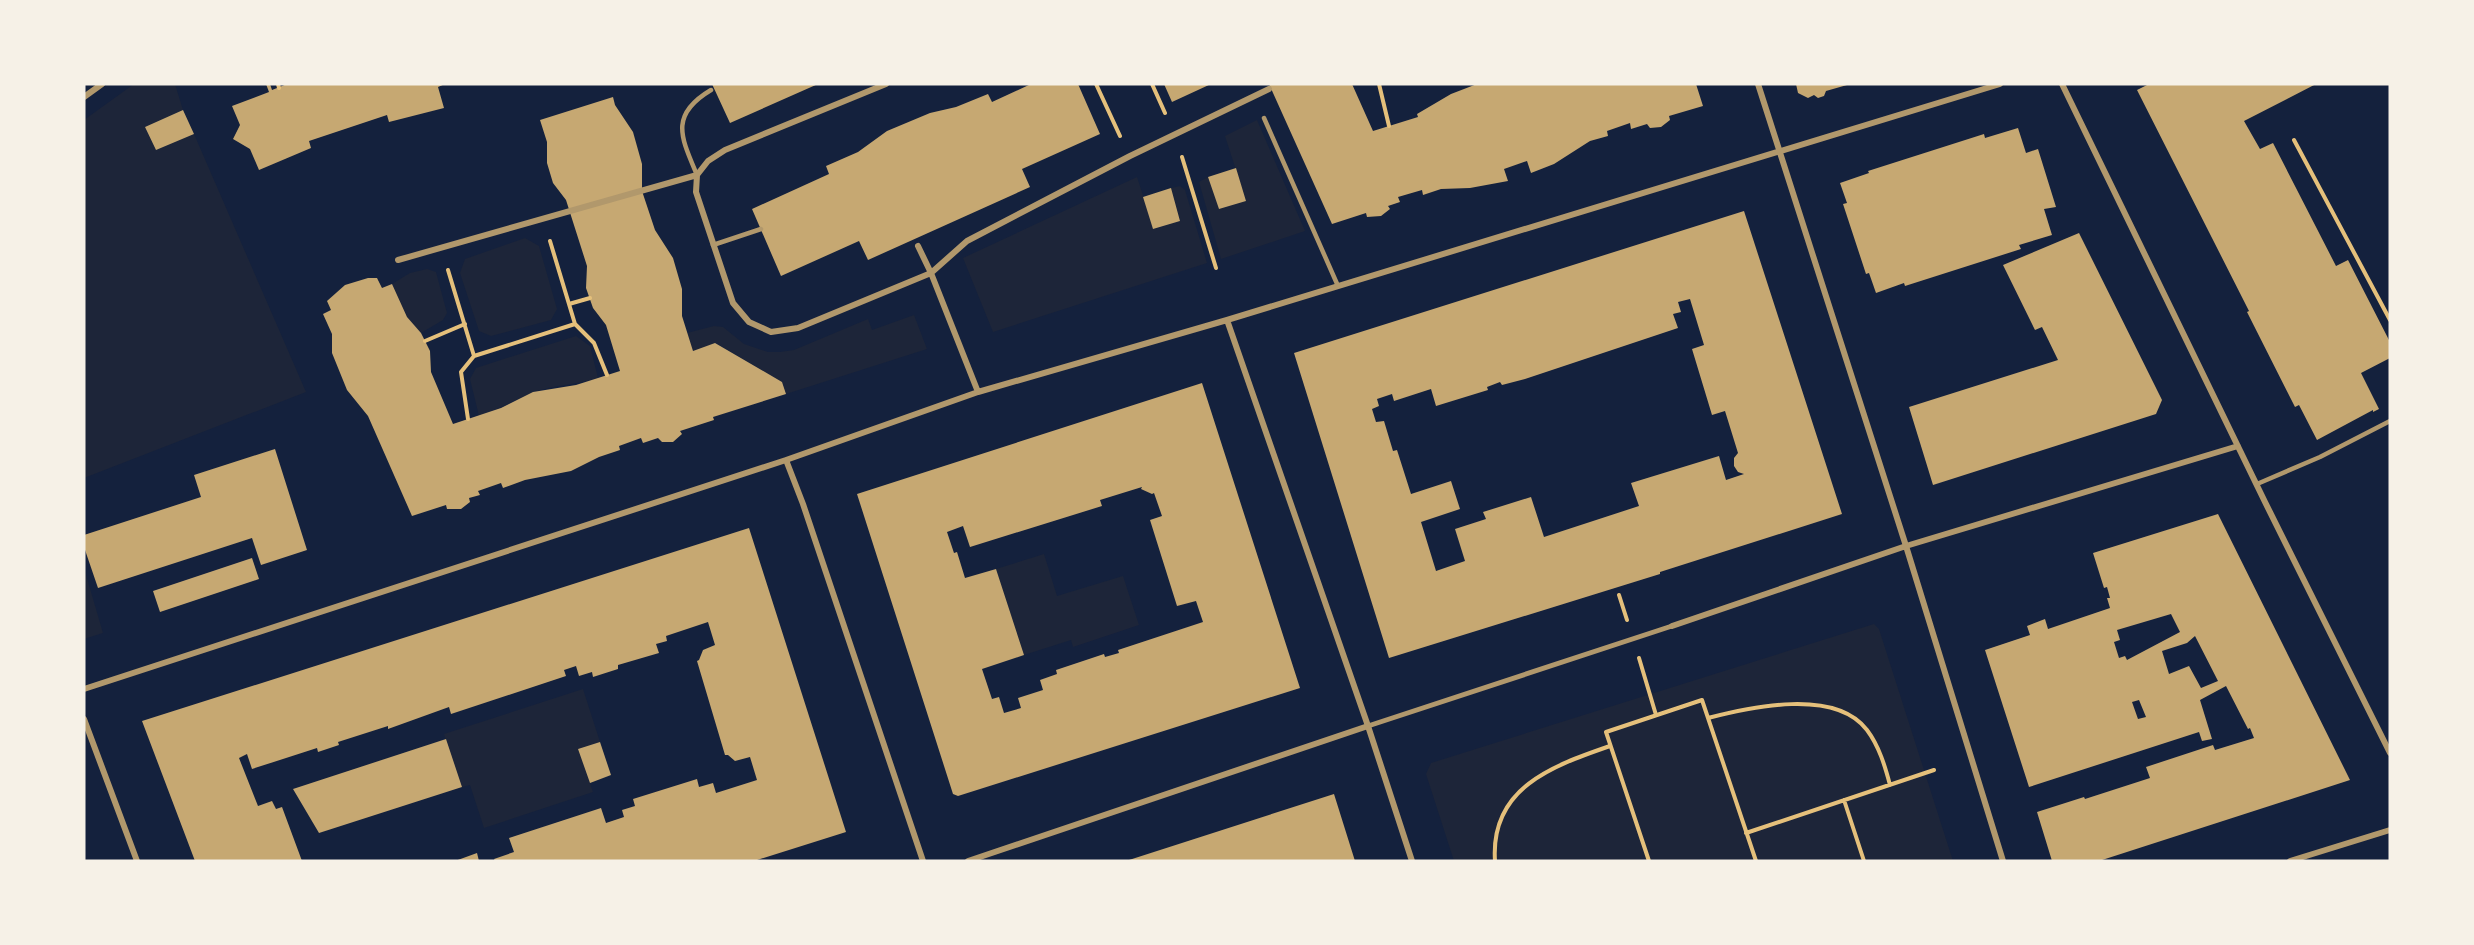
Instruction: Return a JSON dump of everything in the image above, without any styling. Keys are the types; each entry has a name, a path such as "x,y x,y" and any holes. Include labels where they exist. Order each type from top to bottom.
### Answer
{"street":[{"path":"84,97 102,84"},
{"path":"886,84 725,150 708,161 697,175 696,192 733,303 749,322 771,332 798,328 931,273 967,242 1130,156 1269,89"},
{"path":"1758,84 1906,546 2003,861"},
{"path":"84,689 786,460 978,392 1227,321 2000,84"},
{"path":"2062,84 2390,753"},
{"path":"398,260 697,175"},
{"path":"918,246 978,392"},
{"path":"1227,321 1368,726 1412,861"},
{"path":"968,861 1906,546 2238,446"},
{"path":"786,460 803,504 923,861"},
{"path":"84,719 137,861"},
{"path":"2290,861 2390,830"}],"lane":[{"path":"697,175 681,138 681,124 687,110 696,99 711,90"},
{"path":"1264,118 1338,286"},
{"path":"713,245 761,229"},
{"path":"2257,484 2320,457 2390,421"}],"path":[{"path":"1096,84 1130,156"},
{"path":"1152,84 1175,134 1216,268"},
{"path":"1379,84 1389,126"},
{"path":"2294,140 2390,320"},
{"path":"543,217 575,324 594,343 607,375"},
{"path":"441,248 474,356"},
{"path":"569,304 590,298"},
{"path":"425,341 465,324"},
{"path":"468,419 461,372 474,356 575,324"},
{"path":"1649,861 1606,732 1702,700 1755,861"},
{"path":"1708,718 1779,706 1827,706 1842,710 1866,728 1882,755 1890,785"},
{"path":"1495,861 1496,831 1501,816 1508,803 1523,788 1564,764 1611,746"},
{"path":"1746,833 1934,770"},
{"path":"1845,800 1864,861"}],"shaded area":[{"path":"134,84 175,84 183,110 145,127 156,150 194,134 306,392 84,478 84,120"},
{"path":"1257,120 1305,231 1221,259 1199,182 1208,177 1219,209 1246,201 1225,136"},
{"path":"1137,177 1154,229 1180,221 1171,188 1180,186 1185,190 1207,263 993,332 963,258"},
{"path":"525,238 539,246 557,309 551,320 491,336 479,331 460,273 465,259"},
{"path":"427,269 436,272 447,313 443,320 421,333 407,317 392,284 410,273"},
{"path":"914,315 927,349 786,394 782,382 716,343 693,351 687,333 714,326 723,327 744,344 768,352 780,352 794,350 868,319 872,330"},
{"path":"576,336 590,346 598,378 540,390 479,416 470,379 476,368"},
{"path":"1044,554 1057,596 1123,576 1139,625 1073,647 1071,640 1024,655 996,569"},
{"path":"84,568 103,633 84,639"},
{"path":"1874,624 1879,629 1953,861 1454,861 1426,774 1431,763"},
{"path":"583,689 600,742 578,749 593,792 484,828 470,785 462,787 444,734"}],"building":[{"path":"266,84 270,84 272,90 287,84 445,84 438,87 444,108 389,122 387,115 309,141 311,148 259,170 250,149 233,139 240,125 232,106 269,92"},
{"path":"712,84 818,84 730,123"},
{"path":"1031,84 1078,84 1100,134 1022,169 1030,187 868,260 859,241 781,276 752,209 829,174 826,166 858,152 887,131 930,113 956,107 988,94 992,102"},
{"path":"1164,84 1211,84 1172,102"},
{"path":"1269,84 1352,84 1373,131 1418,117 1417,114 1451,94 1477,84 1696,84 1703,106 1669,116 1670,120 1661,127 1650,128 1647,124 1631,129 1630,123 1607,131 1608,136 1590,141 1554,164 1531,173 1527,161 1504,169 1508,181 1470,188 1441,189 1423,195 1422,190 1398,197 1400,202 1388,206 1390,209 1381,216 1367,217 1366,213 1332,224"},
{"path":"1796,84 1847,85 1826,91 1824,96 1818,98 1814,95 1808,98 1798,93"},
{"path":"2149,84 2316,84 2244,121 2260,149 2273,143 2336,266 2348,260 2390,342 2390,358 2361,373 2379,409 2317,440 2299,405 2295,407 2137,90"},
{"path":"613,97 615,105 633,132 642,164 642,191 655,230 673,258 682,289 682,316 693,351 715,343 782,382 786,394 713,417 714,420 680,431 682,434 673,442 662,442 658,438 643,443 641,438 619,446 620,450 599,457 571,471 525,480 503,488 501,483 478,491 480,495 469,498 470,502 461,509 447,509 446,505 412,516 368,416 347,390 332,353 332,334 323,314 331,310 327,301 345,285 368,278 377,278 382,288 392,284 407,317 421,333 430,351 431,372 453,424 501,408 533,392 576,385 620,371 606,325 593,308 586,288 587,266 566,200 553,183 547,163 547,142 540,120"},
{"path":"183,110 194,134 156,150 145,127"},
{"path":"2018,128 2026,153 2038,149 2056,207 2044,209 2052,235 2019,245 2021,249 1876,293 1869,273 1866,274 1843,204 1847,203 1840,183 1869,173 1868,171 1984,134 1985,138"},
{"path":"1236,168 1246,201 1219,209 1208,177"},
{"path":"1171,188 1180,221 1153,229 1143,197"},
{"path":"1744,211 1842,514 1660,572 1660,574 1389,658 1294,353","holes":["1690,299 1704,345 1692,349 1712,415 1725,411 1738,453 1734,458 1734,466 1738,472 1744,474 1726,480 1719,456 1631,483 1639,506 1544,537 1531,497 1483,512 1486,519 1455,529 1465,561 1436,571 1421,522 1460,509 1451,481 1411,494 1397,450 1393,451 1384,421 1376,422 1372,409 1379,406 1377,399 1392,394 1394,401 1431,389 1436,406 1488,390 1487,387 1500,382 1502,385 1525,379 1678,328 1673,314 1681,312 1678,302"]},
{"path":"2079,233 2162,400 2156,414 1933,485 1909,407 2058,360 2042,327 2035,330 2003,265"},
{"path":"1202,383 1300,688 958,796 953,794 857,494","holes":["1142,487 1141,489 1154,493 1162,516 1150,520 1177,606 1196,601 1203,622 1118,650 1119,653 1105,657 1104,654 1056,670 1057,674 1040,680 1043,690 1018,698 1021,708 1004,713 999,697 992,699 982,669 1024,655 996,569 965,578 957,552 954,553 947,532 963,526 970,547 1102,506 1100,500"]},
{"path":"275,449 307,550 261,565 252,538 98,588 84,547 84,535 201,497 194,475"},
{"path":"2218,514 2350,780 2099,861 2052,861 2037,812 2150,778 2146,767 2213,745 2215,750 2254,738 2226,686 2200,700 2212,739 2202,741 2199,732 2029,787 1985,650 2030,635 2027,626 2045,619 2048,629 2110,608 2107,587 2104,588 2093,553","holes":["2171,614 2180,632 2127,660 2125,656 2119,658 2114,642 2120,640 2117,630","2195,636 2218,681 2201,688 2189,666 2169,674 2162,651 2187,643","2139,700 2146,717 2138,719 2132,702"]},
{"path":"749,528 846,832 754,861 495,861 494,859 514,852 509,838 601,808 606,823 624,817 622,810 635,806 633,799 697,779 699,787 713,783 716,793 757,780 750,757 735,761 725,755 697,661 703,650 715,645 708,622 666,636 667,641 656,644 659,653 618,665 618,669 593,677 592,672 579,676 576,666 564,670 566,676 451,714 449,707 388,729 388,726 338,742 339,745 318,752 317,748 252,769 247,754 239,758 258,806 272,801 276,809 282,807 302,861 195,861 142,721"},
{"path":"252,558 259,579 160,612 153,591"},
{"path":"446,739 462,787 319,833 293,789"},
{"path":"600,742 611,775 590,783 578,749"},
{"path":"1334,794 1355,861 1129,861 1129,860"},
{"path":"477,853 479,861 455,861"}]}
